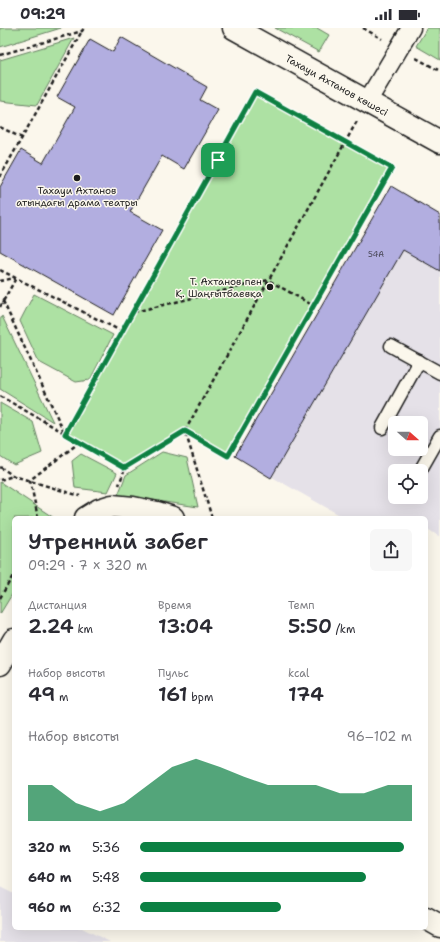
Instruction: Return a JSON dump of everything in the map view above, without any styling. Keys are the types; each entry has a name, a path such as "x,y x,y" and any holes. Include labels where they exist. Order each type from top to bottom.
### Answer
{"street":[{"name":"Тахауи Ахтанов көшесі","path":"234,28 440,142"},
{"path":"367,102 410,28"},
{"path":"90,516 100,510 112,506 157,512 168,516"},
{"path":"0,664 12,643"},
{"path":"428,919 440,926"}],"lane":[{"path":"391,346 440,373"},
{"path":"382,428 419,361"},
{"path":"424,464 440,436"}],"path":[{"path":"0,54 83,29"},
{"path":"0,177 83,29"},
{"path":"65,434 255,92 392,168 228,456 185,431"},
{"path":"0,127 22,138"},
{"path":"0,467 14,476 112,506 124,468 185,431 345,142"},
{"path":"0,270 123,332"},
{"path":"0,282 16,278"},
{"path":"0,307 16,278"},
{"path":"134,312 268,280 314,306"},
{"path":"3,301 65,434"},
{"path":"0,396 124,468"},
{"path":"185,431 211,516"},
{"path":"30,480 80,442"},
{"path":"0,480 14,476"},
{"path":"30,480 38,516"},
{"path":"0,598 12,577"}],"shaded area":[{"path":"391,186 440,215 440,537 428,529 428,516 341,516 235,456"},
{"path":"0,887 12,893 12,930 86,930 110,942 0,942"}],"green space":[{"path":"0,28 61,28 0,47"},
{"path":"275,28 317,28 329,35 319,52"},
{"path":"427,28 440,28 440,60 416,46"},
{"path":"74,38 37,105 0,101 0,60"},
{"path":"255,92 392,168 228,456 185,431 125,468 65,434"},
{"path":"34,294 113,335 90,380 76,382 39,362 20,321"},
{"path":"2,316 53,422 0,389 0,320"},
{"path":"0,403 33,422 42,453 14,465 0,456"},
{"path":"162,452 187,458 198,507 118,495 126,475"},
{"path":"81,454 117,473 108,492 75,488 72,461"},
{"path":"0,482 51,516 12,516 12,594 0,614"}],"building":[{"name":"Тахауи Ахтанов атындағы драма театры","path":"121,37 207,87 200,100 218,110 184,169 162,156 130,212 162,230 114,315 0,251 0,187 21,150 43,163 75,107 57,97 90,39 113,52"},
{"path":"391,186 440,215 440,271 403,250 271,478 235,456"}],"place":[{"name":"Тахауи Ахтанов атындағы драма театры","path":"77,178"},
{"name":"Т. Ахтанов пен Қ. Шаңғытбаевқа","path":"270,287"}],"route":[{"path":"255,92 392,168 228,456 185,431 124,468 65,434 218,160 255,92"}]}
